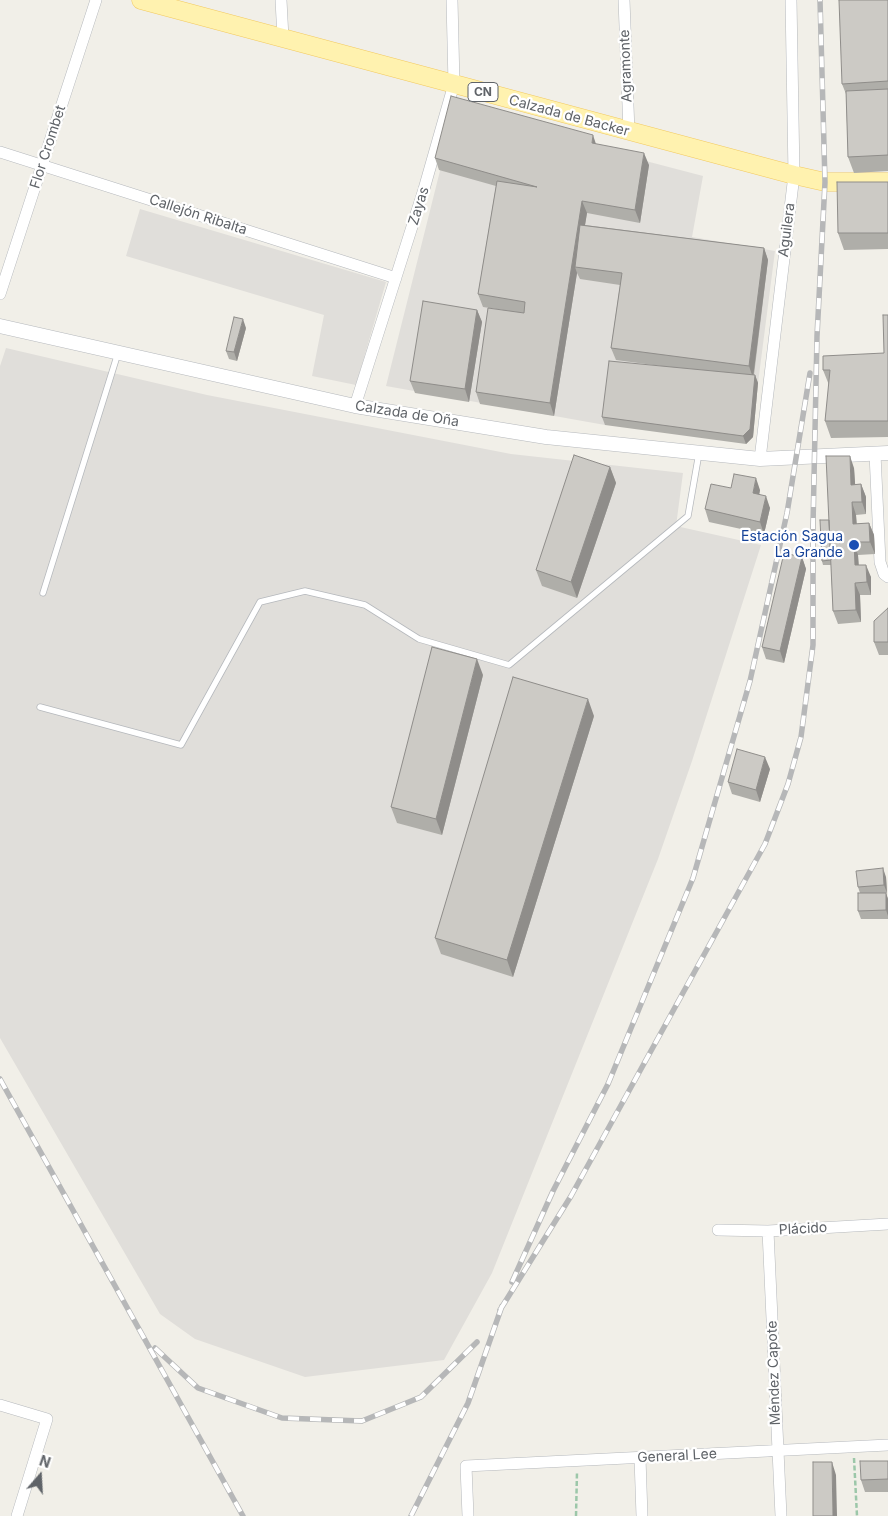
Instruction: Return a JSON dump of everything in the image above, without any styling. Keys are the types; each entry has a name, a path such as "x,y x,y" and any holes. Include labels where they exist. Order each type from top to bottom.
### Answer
{"main road":[{"name":"Calzada de Backer","path":"141,0 794,175 825,182 888,182"}],"street":[{"name":"Flor Crombet","path":"0,294 96,0"},
{"path":"281,0 283,38"},
{"name":"Zayas","path":"355,406 396,278 454,84 452,0"},
{"name":"Agramonte","path":"624,0 629,132"},
{"name":"Aguilera","path":"760,459 794,175 790,0"},
{"name":"Callejón Ribalta","path":"0,152 396,278"},
{"name":"Calzada de Oña","path":"0,326 355,406 546,437 760,459 882,454"},
{"path":"882,454 880,562 884,574 888,577"},
{"name":"Plácido","path":"718,1230 768,1231 888,1224"},
{"name":"Méndez Capote","path":"768,1231 781,1516"},
{"path":"0,1405 47,1419 17,1516"},
{"name":"General Lee","path":"468,1516 466,1466 778,1452 888,1445"},
{"path":"640,1458 642,1516"}],"lane":[{"path":"43,593 118,353"},
{"path":"40,707 182,745 260,602 305,591 365,606 419,639 509,665 688,516 700,453"}],"path":[{"path":"854,1447 857,1516"},
{"path":"576,1516 577,1461"}],"shaded area":[{"path":"455,111 703,176 692,237 775,251 758,383 612,369 605,425 386,386"},
{"path":"140,209 386,282 356,385 312,376 324,315 126,256"},
{"path":"6,348 207,395 511,454 683,473 676,526 761,545 692,761 658,859 492,1273 444,1360 305,1377 195,1339 160,1314 0,1038 0,366"}],"building":[{"path":"839,0 888,0 888,81 842,84"},
{"path":"888,89 888,155 848,157 846,91"},
{"path":"451,96 593,135 592,143 644,153 635,210 582,201 550,403 476,392 488,308 524,313 525,302 478,294 497,181 537,187 435,158"},
{"path":"837,182 888,182 888,233 838,233"},
{"path":"580,225 764,248 749,366 611,348 622,273 575,267"},
{"path":"423,301 477,310 465,389 410,381"},
{"path":"883,315 888,315 888,421 825,421 830,370 823,370 823,356 884,353"},
{"path":"234,317 243,319 234,352 226,351"},
{"path":"609,361 755,375 750,429 743,436 602,417"},
{"path":"574,455 610,467 571,582 536,570"},
{"name":"Estación Sagua La Grande","path":"826,456 850,456 851,485 861,484 862,502 852,502 853,524 869,523 870,542 854,542 855,565 866,565 867,582 855,583 856,610 833,611"},
{"path":"734,474 756,478 753,493 766,496 760,522 705,509 711,484 731,488"},
{"path":"820,520 829,520 831,560 822,561"},
{"path":"784,553 802,557 780,651 762,647"},
{"path":"888,608 888,642 874,642 874,621"},
{"path":"432,647 477,659 436,819 391,807"},
{"path":"513,677 588,699 507,960 435,938"},
{"path":"737,749 765,757 756,790 728,782"},
{"path":"883,868 884,885 858,887 856,871"},
{"path":"858,893 886,893 886,910 858,911"},
{"path":"860,1461 888,1461 888,1479 861,1480"},
{"path":"813,1462 832,1462 833,1516 813,1516"}],"railway":[{"path":"500,1310 571,1196 765,844 788,784 801,737 813,645 813,526 817,336 825,182 820,0"},
{"path":"512,1282 553,1191 608,1084 693,878 750,681 787,513 810,373"},
{"path":"0,1079 243,1516"},
{"path":"411,1516 468,1403 502,1306"},
{"path":"155,1348 198,1388 282,1418 362,1421 421,1397 477,1342"}],"place":[{"name":"Estación Sagua La Grande","path":"854,545"}]}
